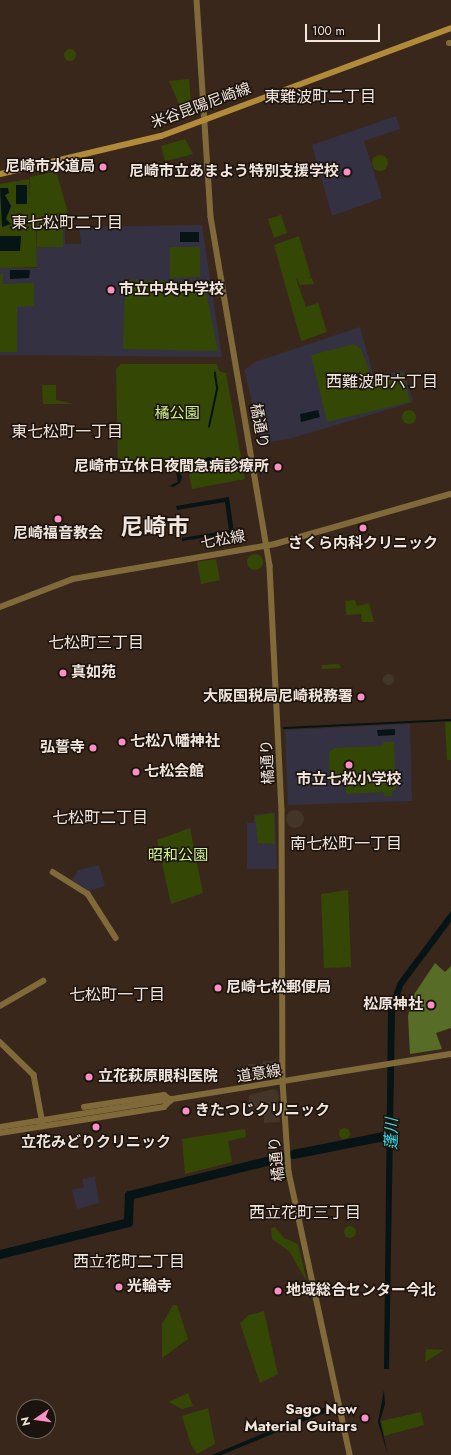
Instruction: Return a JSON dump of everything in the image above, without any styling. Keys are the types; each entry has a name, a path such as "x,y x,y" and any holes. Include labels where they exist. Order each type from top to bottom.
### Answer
{"main road":[{"name":"米谷昆陽尼崎線","path":"0,174 140,142 202,121 451,28"}],"street":[{"name":"橘通り","path":"197,0 202,121 215,240 268,545 282,810 283,1082 289,1172 350,1455"},
{"name":"七松線","path":"0,607 73,579 268,545 451,494"},
{"path":"53,872 88,894 116,938"},
{"path":"0,1006 43,981"},
{"path":"0,1042 34,1075 43,1126"},
{"name":"道意線","path":"0,1127 451,1054"},
{"path":"0,1133 164,1107 171,1100 164,1095 84,1108"}],"shaded area":[{"name":"尼崎市立あまよう特別支援学校","path":"396,116 400,129 364,141 382,198 332,216 312,145"},
{"path":"65,223 65,244 81,244 79,227 202,225 222,357 0,355 0,268 37,268 37,224"},
{"path":"360,327 374,378 404,370 413,402 289,439 262,443 244,370 255,362"},
{"path":"388,673 392,675 394,679 392,683 388,685 384,683 382,679 384,675"},
{"name":"市立七松小学校","path":"410,724 412,801 288,805 285,730"},
{"path":"291,810 299,810 304,815 302,826 299,828 291,828 286,823 286,815"},
{"path":"275,812 277,869 247,869 247,823 254,823 254,815"},
{"path":"99,865 105,886 89,891 72,880 78,870"},
{"path":"263,1061 278,1061 275,1075 249,1078 248,1064 263,1064"},
{"path":"274,1089 278,1092 280,1122 264,1123 264,1111 249,1111 249,1095"},
{"path":"95,1177 99,1203 77,1209 72,1190 84,1187 82,1179"}],"green space":[{"path":"70,49 74,51 76,55 74,59 70,61 66,59 64,55 66,51"},
{"path":"189,79 192,113 184,116 169,81"},
{"path":"185,139 193,154 165,161 161,146"},
{"path":"377,155 383,155 388,160 386,169 383,171 377,171 372,166 372,160"},
{"path":"56,171 70,220 63,221 63,247 37,247 37,221 31,221 36,222 37,267 0,268 0,184 29,179 30,198 30,177"},
{"path":"281,215 287,233 274,238 268,219"},
{"path":"299,236 311,277 296,279 306,307 318,303 327,332 301,341 274,245"},
{"path":"170,247 200,247 200,277 170,278"},
{"path":"0,274 3,274 3,284 34,283 34,306 17,307 17,352 0,352"},
{"path":"306,277 312,278 314,284 300,285 297,279"},
{"path":"125,280 204,282 218,351 123,349"},
{"path":"354,344 361,349 373,381 403,373 410,402 327,422 311,355"},
{"name":"橘公園","path":"121,364 217,364 219,371 226,373 245,479 192,489 187,465 118,465 116,369"},
{"path":"42,385 56,385 56,400 74,404 43,404"},
{"path":"406,410 412,410 416,414 416,420 412,424 406,424 402,420 402,414"},
{"path":"255,554 261,556 263,562 261,568 255,570 249,568 247,562 249,556"},
{"path":"216,559 220,580 201,584 197,562"},
{"path":"355,600 357,606 369,603 374,622 362,622 361,614 346,615 345,601"},
{"path":"339,664 341,668 322,669 322,665"},
{"path":"445,722 451,722 451,760 447,760"},
{"path":"383,742 394,742 396,790 392,790 392,796 384,796 384,792 346,794 345,780 330,780 329,753 334,748 383,746"},
{"path":"274,813 275,844 258,843 255,816"},
{"name":"昭和公園","path":"190,828 203,893 171,904 157,840"},
{"path":"348,890 351,967 324,968 321,894"},
{"name":"松原神社","path":"435,963 445,972 451,966 451,1028 436,1033 442,1049 410,1054 408,1016 413,996"},
{"path":"342,1128 346,1128 348,1129 348,1137 342,1138 339,1135 339,1131"},
{"path":"245,1129 246,1137 228,1141 232,1162 185,1174 182,1139"},
{"path":"352,1226 355,1227 355,1237 348,1238 345,1237 344,1230 345,1227"},
{"path":"275,1227 284,1238 298,1244 307,1282 289,1251 272,1239 271,1228"},
{"path":"173,1305 177,1305 188,1339 162,1358 162,1324"},
{"path":"264,1311 278,1374 260,1383 240,1323 249,1315"},
{"path":"426,1349 444,1350 425,1362"},
{"path":"188,1393 193,1406 182,1409 169,1402"},
{"path":"208,1408 215,1444 197,1454 191,1445 182,1416"},
{"path":"421,1412 424,1425 384,1436 381,1421"}],"water":[{"path":"16,185 27,185 27,204 16,204"},
{"path":"0,188 8,188 9,193 5,195 11,206 6,219 11,224 2,227"},
{"path":"180,232 199,232 199,242 180,242"},
{"path":"0,236 21,236 20,251 0,251"},
{"path":"10,270 30,270 29,278 10,279"},
{"path":"318,410 320,417 301,422 300,414"},
{"path":"209,456 213,458 215,462 213,466 209,468 205,466 203,462 205,458"},
{"path":"173,470 179,472 182,477 180,483 173,487 169,486 178,482 176,472 169,472"},
{"path":"229,497 234,533 182,541 182,538 229,530 225,502 177,510 176,506"},
{"path":"395,729 395,735 378,736 377,730"},
{"name":"蓬川","path":"451,911 451,922 403,986 395,1012 389,1369 384,1369 388,1009 398,982"},
{"path":"384,1390 385,1404 380,1421 388,1455 378,1422"},
{"path":"333,1404 334,1409 221,1455 212,1455"}],"waterway":[{"path":"209,427 217,388 215,373"},
{"path":"284,728 451,720"},
{"name":"蓬川","path":"293,1154 383,1136"},
{"path":"0,1254 128,1222 129,1195 282,1157"}],"place":[{"name":"尼崎市水道局","path":"103,167"},
{"name":"尼崎市立あまよう特別支援学校","path":"347,172"},
{"name":"市立中央中学校","path":"111,290"},
{"name":"尼崎市立休日夜間急病診療所","path":"278,467"},
{"name":"尼崎福音教会","path":"58,519"},
{"name":"さくら内科クリニック","path":"363,528"},
{"name":"真如苑","path":"63,673"},
{"name":"大阪国税局尼崎税務署","path":"361,697"},
{"name":"七松八幡神社","path":"122,742"},
{"name":"弘誓寺","path":"93,748"},
{"name":"市立七松小学校","path":"349,765"},
{"name":"七松会館","path":"136,772"},
{"name":"尼崎七松郵便局","path":"218,988"},
{"name":"松原神社","path":"431,1005"},
{"name":"立花萩原眼科医院","path":"89,1077"},
{"name":"きたつじクリニック","path":"186,1111"},
{"name":"立花みどりクリニック","path":"96,1127"},
{"name":"光輪寺","path":"119,1287"},
{"name":"地域総合センター今北","path":"278,1291"},
{"name":"Sago New Material Guitars","path":"365,1418"}],"district":[{"name":"東難波町二丁目","path":"320,97"},
{"name":"東七松町二丁目","path":"67,223"},
{"name":"西難波町六丁目","path":"382,382"},
{"name":"東七松町一丁目","path":"67,432"},
{"name":"尼崎市","path":"155,527"},
{"name":"七松町三丁目","path":"96,643"},
{"name":"七松町二丁目","path":"100,818"},
{"name":"南七松町一丁目","path":"346,844"},
{"name":"七松町一丁目","path":"117,995"},
{"name":"西立花町三丁目","path":"305,1213"},
{"name":"西立花町二丁目","path":"129,1262"}]}
